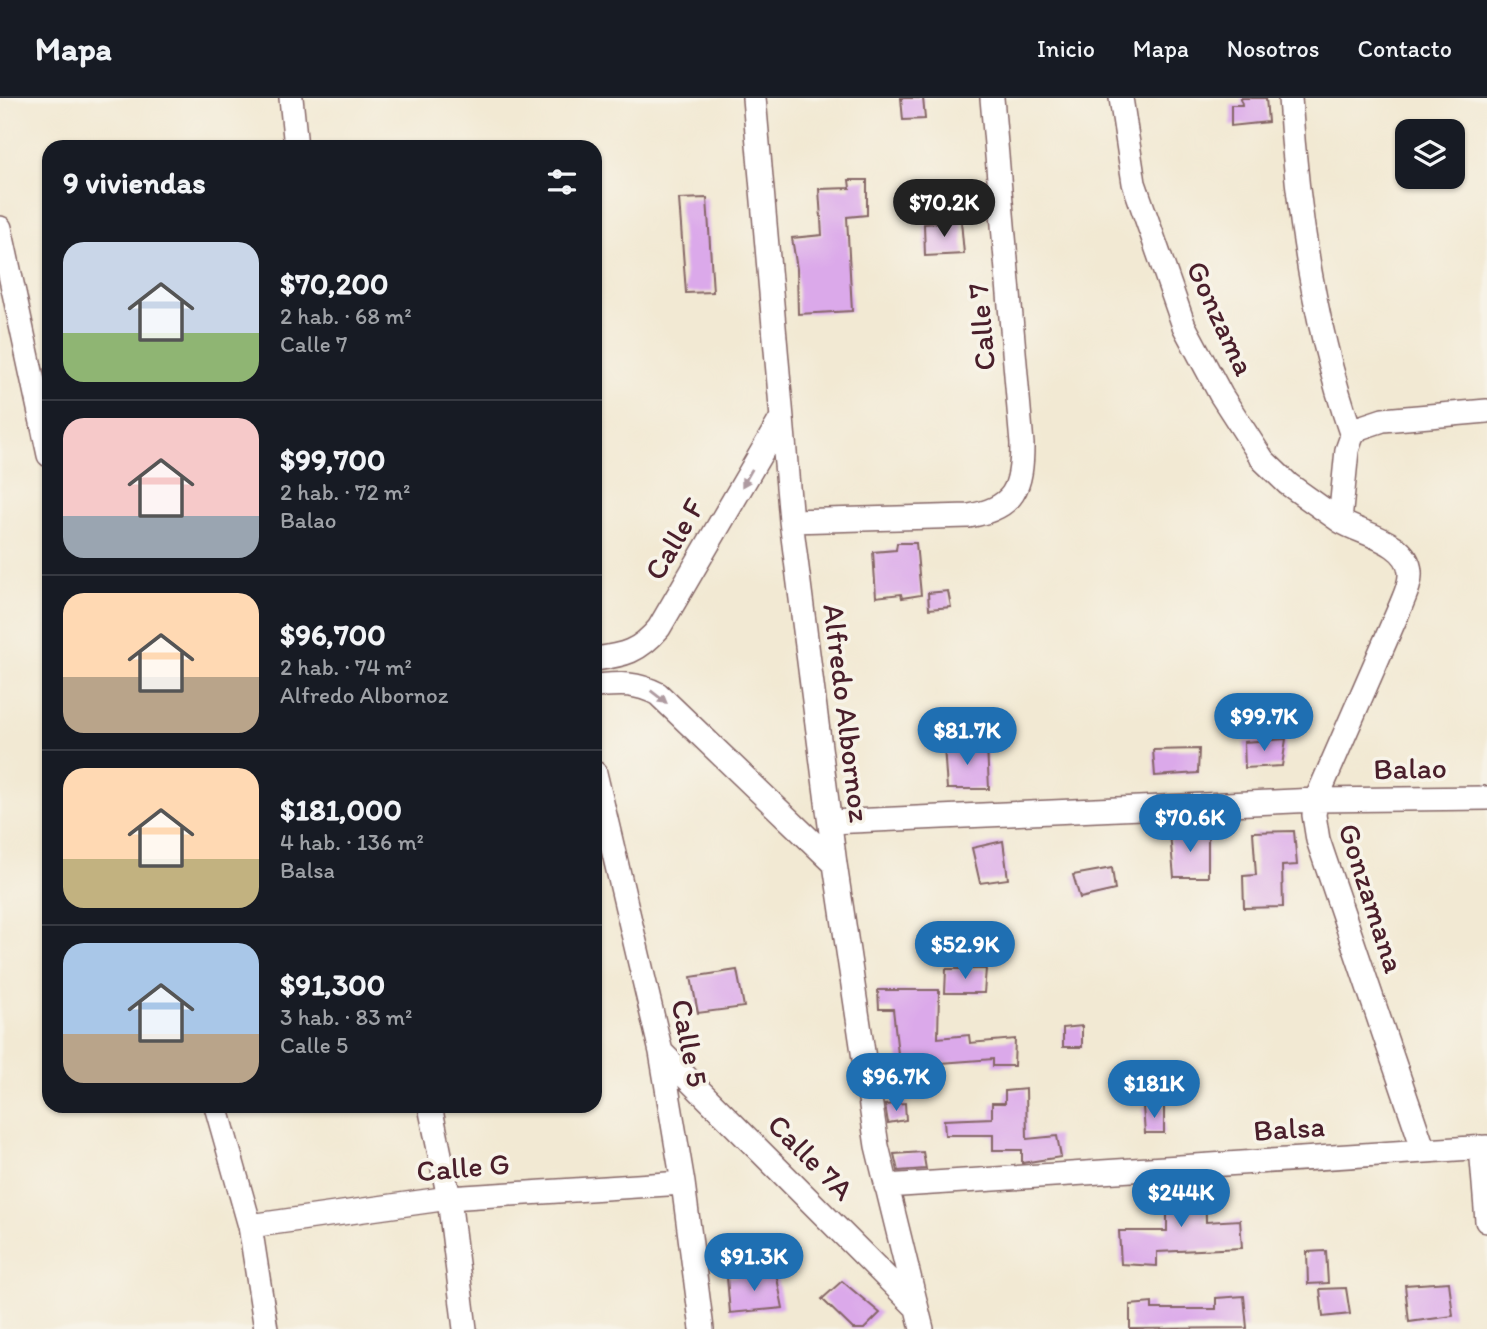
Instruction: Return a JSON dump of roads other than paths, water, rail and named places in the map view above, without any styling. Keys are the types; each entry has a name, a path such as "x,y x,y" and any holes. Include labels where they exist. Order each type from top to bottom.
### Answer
{"street":[{"path":"290,98 295,140"},
{"name":"Alfredo Albornoz","path":"754,98 791,521 835,864 877,1146 919,1318"},
{"name":"Calle 7","path":"791,521 969,516 989,513 1006,504 1017,488 1023,467 1023,444 992,98"},
{"name":"Gonzama","path":"1121,98 1134,183 1184,326 1221,395 1263,460 1288,484 1340,521"},
{"path":"1290,98 1310,282 1340,400 1352,436"},
{"path":"0,228 42,378"},
{"path":"1340,521 1347,450 1352,436 1359,428 1382,420 1487,411"},
{"name":"Calle F","path":"602,657 632,651 647,643 659,628 781,419"},
{"name":"Gonzamana","path":"1340,521 1398,549 1410,573 1401,605 1316,800 1314,815 1318,840 1424,1151"},
{"path":"602,686 643,686 658,694 835,864"},
{"name":"Balao","path":"830,822 1316,800 1487,798"},
{"name":"Calle 5","path":"602,803 661,1052 683,1183 702,1329"},
{"name":"Calle 7A","path":"661,1052 919,1318"},
{"path":"218,1113 250,1226 266,1329"},
{"path":"431,1113 449,1198 465,1329"},
{"path":"1484,1147 1487,1221"},
{"name":"Balsa","path":"886,1186 1484,1147"},
{"name":"Calle G","path":"250,1226 449,1198 683,1183"}]}
